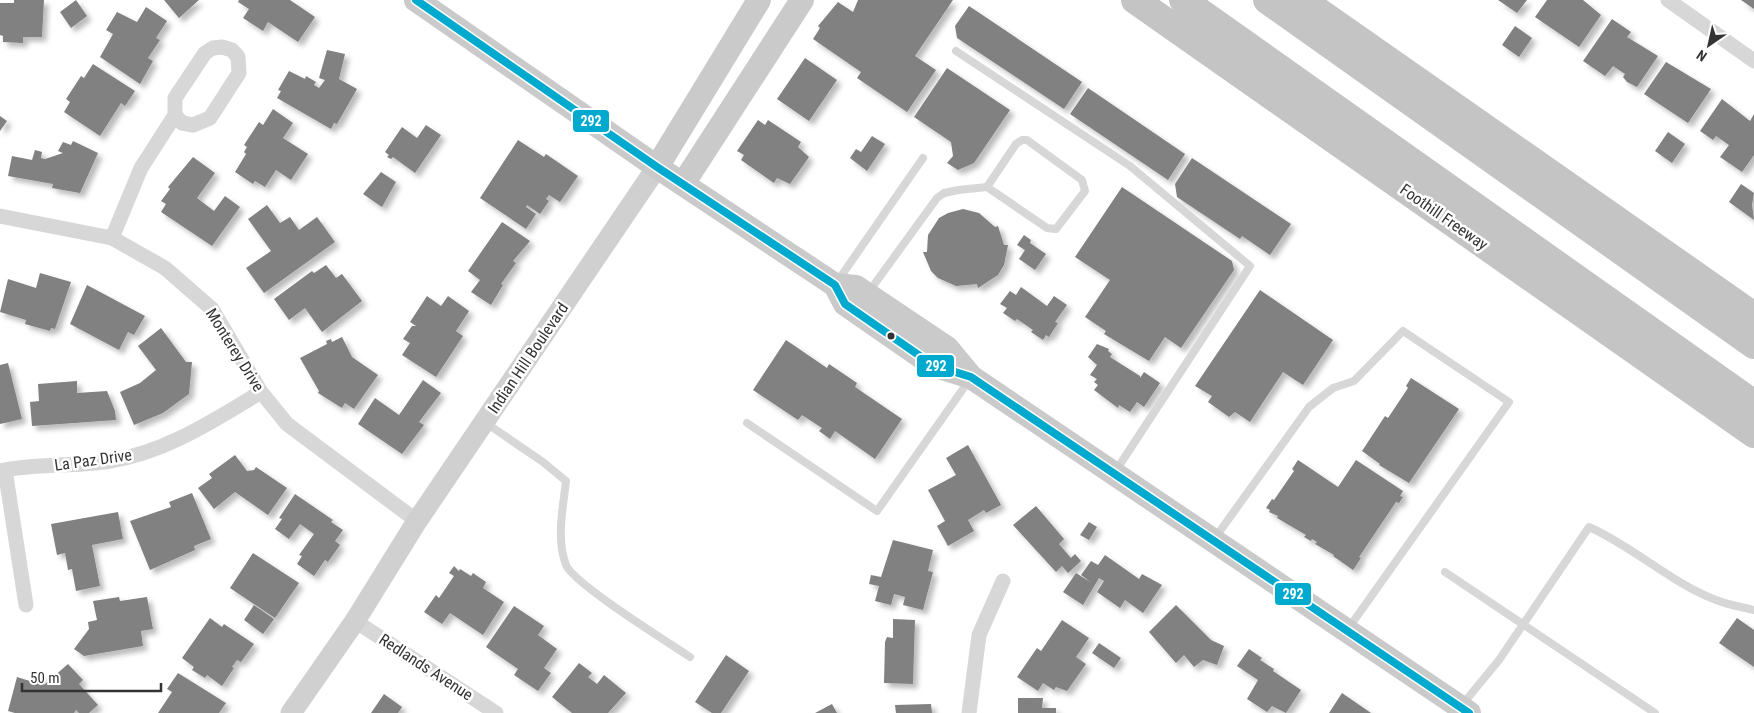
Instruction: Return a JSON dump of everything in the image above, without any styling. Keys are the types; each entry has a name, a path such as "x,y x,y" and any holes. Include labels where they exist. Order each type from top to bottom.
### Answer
{"highway":[{"name":"Foothill Freeway","path":"1135,0 1754,434"},
{"path":"1183,0 1754,404"},
{"path":"1267,0 1754,345"},
{"path":"1302,0 1754,316"}],"main road":[{"path":"416,0 657,167 835,285 856,287 947,348 971,377"},
{"name":"Indian Hill Boulevard","path":"657,167 760,0"},
{"path":"683,184 802,0"},
{"path":"835,285 844,304 934,365 971,377 1346,630 1462,711"}],"street":[{"path":"1668,0 1754,61"},
{"path":"112,238 141,168 175,115 175,98 205,53 222,47 232,50 238,57 239,73 210,118 193,125 182,123 175,115"},
{"name":"Indian Hill Boulevard","path":"291,713 355,621 417,521 657,167"},
{"name":"Monterey Drive","path":"0,216 112,238 165,268 212,309 261,392 288,424 417,521"},
{"name":"La Paz Drive","path":"2,471 110,461 154,450 196,432 261,392"},
{"path":"2,471 26,605"},
{"path":"969,713 978,635 1003,581"},
{"name":"Redlands Avenue","path":"355,621 496,713"}],"lane":[{"path":"956,51 1130,166 1250,266 1113,473"},
{"path":"867,294 937,198 944,193 987,187 1047,228 1056,229 1061,225 1085,191 1082,180 1027,140 1022,140 1016,144 987,187"},
{"path":"835,285 923,158"},
{"path":"1213,541 1309,407 1333,388 1354,381 1403,331 1509,402 1346,630"},
{"path":"747,423 877,511 971,377"},
{"path":"484,422 566,481 561,521 562,548 567,568 584,584 690,657"},
{"path":"1462,711 1589,527 1613,538 1686,585 1717,601 1754,610"},
{"path":"1445,572 1654,713"}],"building":[{"path":"14,0 44,0 42,37 23,37 23,43 3,42 3,36 0,35 0,3 14,3"},
{"path":"76,0 87,16 71,28 60,12"},
{"path":"164,0 199,0 179,18"},
{"path":"239,0 290,0 315,17 298,42 268,22 263,31 243,18 249,9 238,2"},
{"path":"858,0 953,0 915,56 936,70 907,112 857,78 861,72 813,39 820,28 818,26 838,2 853,12"},
{"path":"1498,0 1527,0 1517,13"},
{"path":"1547,0 1583,0 1601,15 1579,47 1535,17"},
{"path":"1741,0 1754,0 1754,9"},
{"path":"969,6 1082,82 1064,109 957,38 955,26"},
{"path":"146,7 167,21 156,38 160,40 148,58 153,61 140,84 100,57 113,34 106,30 117,12 137,22"},
{"path":"1612,19 1631,32 1627,37 1658,56 1637,87 1627,82 1623,77 1625,74 1613,66 1605,76 1583,61"},
{"path":"1515,26 1532,38 1519,57 1502,45"},
{"path":"327,50 345,54 339,79 357,89 337,124 334,123 331,129 277,98 281,91 278,90 289,71 305,79 306,76 316,82 314,85 319,88 325,80 319,78"},
{"path":"805,58 837,80 809,121 777,99"},
{"path":"1666,62 1711,89 1688,123 1644,94"},
{"path":"93,64 135,91 125,106 121,103 100,136 64,112 70,102 66,99 81,76 84,78"},
{"path":"947,68 1010,110 974,163 958,170 947,163 953,156 951,142 914,117"},
{"path":"1088,88 1185,154 1168,180 1070,114"},
{"path":"1722,99 1750,121 1754,114 1754,155 1742,172 1720,157 1729,145 1716,136 1713,140 1700,131"},
{"path":"273,109 293,123 283,138 308,154 291,180 276,170 265,187 255,181 253,184 235,172 246,154 244,152 247,147 244,145 259,122 263,125"},
{"path":"0,116 7,121 0,131"},
{"path":"758,120 765,125 768,120 801,142 798,147 809,157 790,184 777,178 774,183 741,160 744,155 737,151"},
{"path":"426,125 441,135 415,173 393,157 391,159 387,157 389,155 385,152 402,127 417,138"},
{"path":"1668,132 1685,144 1672,163 1655,151"},
{"path":"872,136 885,144 867,171 850,158 856,149 861,152"},
{"path":"518,140 544,157 546,154 578,176 560,202 549,195 546,199 549,201 540,214 527,205 526,207 536,214 526,229 480,198"},
{"path":"73,141 98,153 80,193 52,188 53,184 8,176 12,156 32,160 35,150 42,152 41,158 45,159 63,153 58,151 63,142 71,145"},
{"path":"193,157 215,173 197,198 214,211 225,196 240,207 212,246 161,212 166,204 161,201 170,189 168,187"},
{"path":"1192,158 1291,224 1270,255 1242,236 1240,239 1177,197 1175,184"},
{"path":"381,172 396,182 382,207 363,194"},
{"path":"1741,184 1754,193 1752,205 1754,220 1729,202"},
{"path":"1122,187 1232,261 1234,270 1181,348 1165,337 1149,361 1104,334 1106,331 1085,317 1110,280 1075,257"},
{"path":"267,205 280,223 290,217 299,230 317,217 335,242 264,293 246,268 271,251 248,219"},
{"path":"963,209 979,213 995,227 998,226 1004,245 1008,245 1004,265 998,275 978,288 977,284 956,286 938,278 931,271 923,252 927,252 928,235 939,218 948,213"},
{"path":"502,222 530,241 513,261 516,263 501,284 503,285 491,305 471,292 480,280 468,271"},
{"path":"1024,235 1031,240 1030,243 1046,254 1035,270 1019,259 1025,250 1017,245"},
{"path":"326,265 336,278 342,274 362,301 322,332 305,308 289,320 274,299 312,271 314,273"},
{"path":"40,273 71,282 55,329 51,328 50,331 25,324 26,320 0,312 8,279 36,288"},
{"path":"87,285 145,316 134,335 128,332 119,350 70,324"},
{"path":"1021,287 1047,306 1054,296 1067,305 1055,322 1058,323 1049,337 1046,335 1043,340 1017,319 1015,321 1003,313 1007,308 1000,304 1010,291 1016,295"},
{"path":"1260,290 1333,340 1303,385 1283,372 1250,422 1235,412 1229,417 1208,402 1212,396 1195,386"},
{"path":"427,296 441,306 448,296 469,311 456,331 463,336 436,377 402,355 410,343 403,339 412,326 416,326 410,322"},
{"path":"161,328 186,362 192,362 189,394 163,413 134,425 120,392 140,383 156,370 138,346"},
{"path":"342,337 352,357 378,375 354,409 345,403 342,408 318,393 319,391 300,358 327,344 326,341 331,339 332,342"},
{"path":"786,340 827,368 829,364 857,383 855,387 902,419 875,459 835,431 830,439 819,431 822,428 802,415 798,420 753,390"},
{"path":"1097,344 1109,349 1108,351 1112,354 1110,357 1140,376 1140,378 1144,372 1160,383 1144,407 1137,402 1130,412 1119,405 1118,408 1094,390 1098,385 1094,382 1097,379 1090,375 1097,365 1088,357"},
{"path":"8,363 22,419 0,424 0,365"},
{"path":"1411,378 1459,409 1409,483 1379,465 1362,451 1385,416 1388,418 1408,388 1406,386"},
{"path":"423,380 441,393 419,422 424,425 402,454 358,424 375,398 399,415"},
{"path":"77,381 77,393 107,391 115,411 116,420 32,426 30,402 39,401 38,384"},
{"path":"968,445 1001,505 986,513 984,510 968,520 974,531 948,546 937,526 945,521 928,490 956,475 946,458"},
{"path":"235,455 247,471 254,470 256,467 287,488 268,515 235,492 214,509 198,488 212,478 209,474"},
{"path":"1298,460 1338,487 1356,460 1403,491 1400,496 1403,497 1399,503 1396,502 1359,557 1361,558 1353,570 1334,555 1315,544 1317,542 1304,537 1306,535 1277,518 1278,516 1269,512 1270,510 1266,508 1272,499 1274,500 1294,471 1292,469"},
{"path":"192,493 211,539 194,546 195,550 150,570 130,521 171,507 169,502"},
{"path":"295,494 333,520 331,522 343,530 335,541 340,545 328,562 325,560 314,576 297,564 302,556 299,555 314,534 300,524 289,539 275,529 282,519 279,518"},
{"path":"1036,506 1064,539 1059,544 1071,558 1075,554 1081,561 1068,573 1062,566 1056,572 1013,525"},
{"path":"118,512 123,539 92,545 100,586 76,591 72,569 68,570 65,553 57,555 51,524"},
{"path":"1089,522 1097,527 1089,540 1080,535"},
{"path":"893,540 933,550 928,571 933,572 923,610 903,605 905,597 894,594 891,605 875,601 879,586 869,584 871,575 881,577"},
{"path":"253,553 299,583 275,618 230,588"},
{"path":"1105,555 1139,579 1142,574 1162,585 1143,613 1125,600 1120,608 1097,592 1104,581 1099,578 1083,605 1063,592 1076,573 1092,583 1081,575 1091,561 1098,565"},
{"path":"454,566 459,571 460,569 471,576 473,573 486,582 483,588 504,602 483,635 450,613 442,624 424,612 436,595 439,598 454,576 449,573"},
{"path":"119,597 120,601 147,597 153,629 141,631 143,646 84,656 74,649 89,629 88,622 97,620 93,601"},
{"path":"254,605 274,619 263,634 244,620"},
{"path":"1176,605 1211,640 1224,646 1217,665 1203,660 1194,667 1184,655 1176,663 1149,632"},
{"path":"514,606 544,626 538,635 557,649 544,668 551,673 538,691 514,675 518,669 486,647"},
{"path":"210,618 222,627 224,624 254,644 241,662 237,660 222,686 207,675 205,678 192,670 194,667 182,658"},
{"path":"1737,618 1754,630 1754,667 1719,643"},
{"path":"893,619 915,620 913,684 884,683 885,642 887,637 893,638"},
{"path":"1062,620 1089,638 1076,657 1086,664 1067,691 1056,687 1054,690 1043,683 1038,691 1017,677 1037,648 1041,651"},
{"path":"1099,643 1121,658 1114,668 1092,653"},
{"path":"1249,649 1262,658 1260,660 1274,669 1273,671 1301,690 1286,713 1272,706 1267,712 1247,699 1258,680 1237,666"},
{"path":"726,655 749,671 721,713 712,713 695,702"},
{"path":"579,663 592,673 588,677 597,684 604,675 626,693 608,713 572,713 552,697"},
{"path":"68,664 83,680 79,684 98,705 89,713 79,713 76,710 74,713 15,713 8,711 17,677 36,683 39,675 46,677 44,685"},
{"path":"178,673 226,703 219,713 158,713 172,692 167,689"},
{"path":"1342,693 1371,713 1329,713"},
{"path":"384,694 402,707 398,713 371,713"},
{"path":"1018,698 1043,698 1042,708 1056,708 1056,713 1018,713"},
{"path":"832,704 837,713 815,713"},
{"path":"931,704 932,713 896,713 895,705"}],"transit line":[{"name":"292","path":"416,0 657,167 835,285 845,304 933,365 971,377 1469,713"}]}
